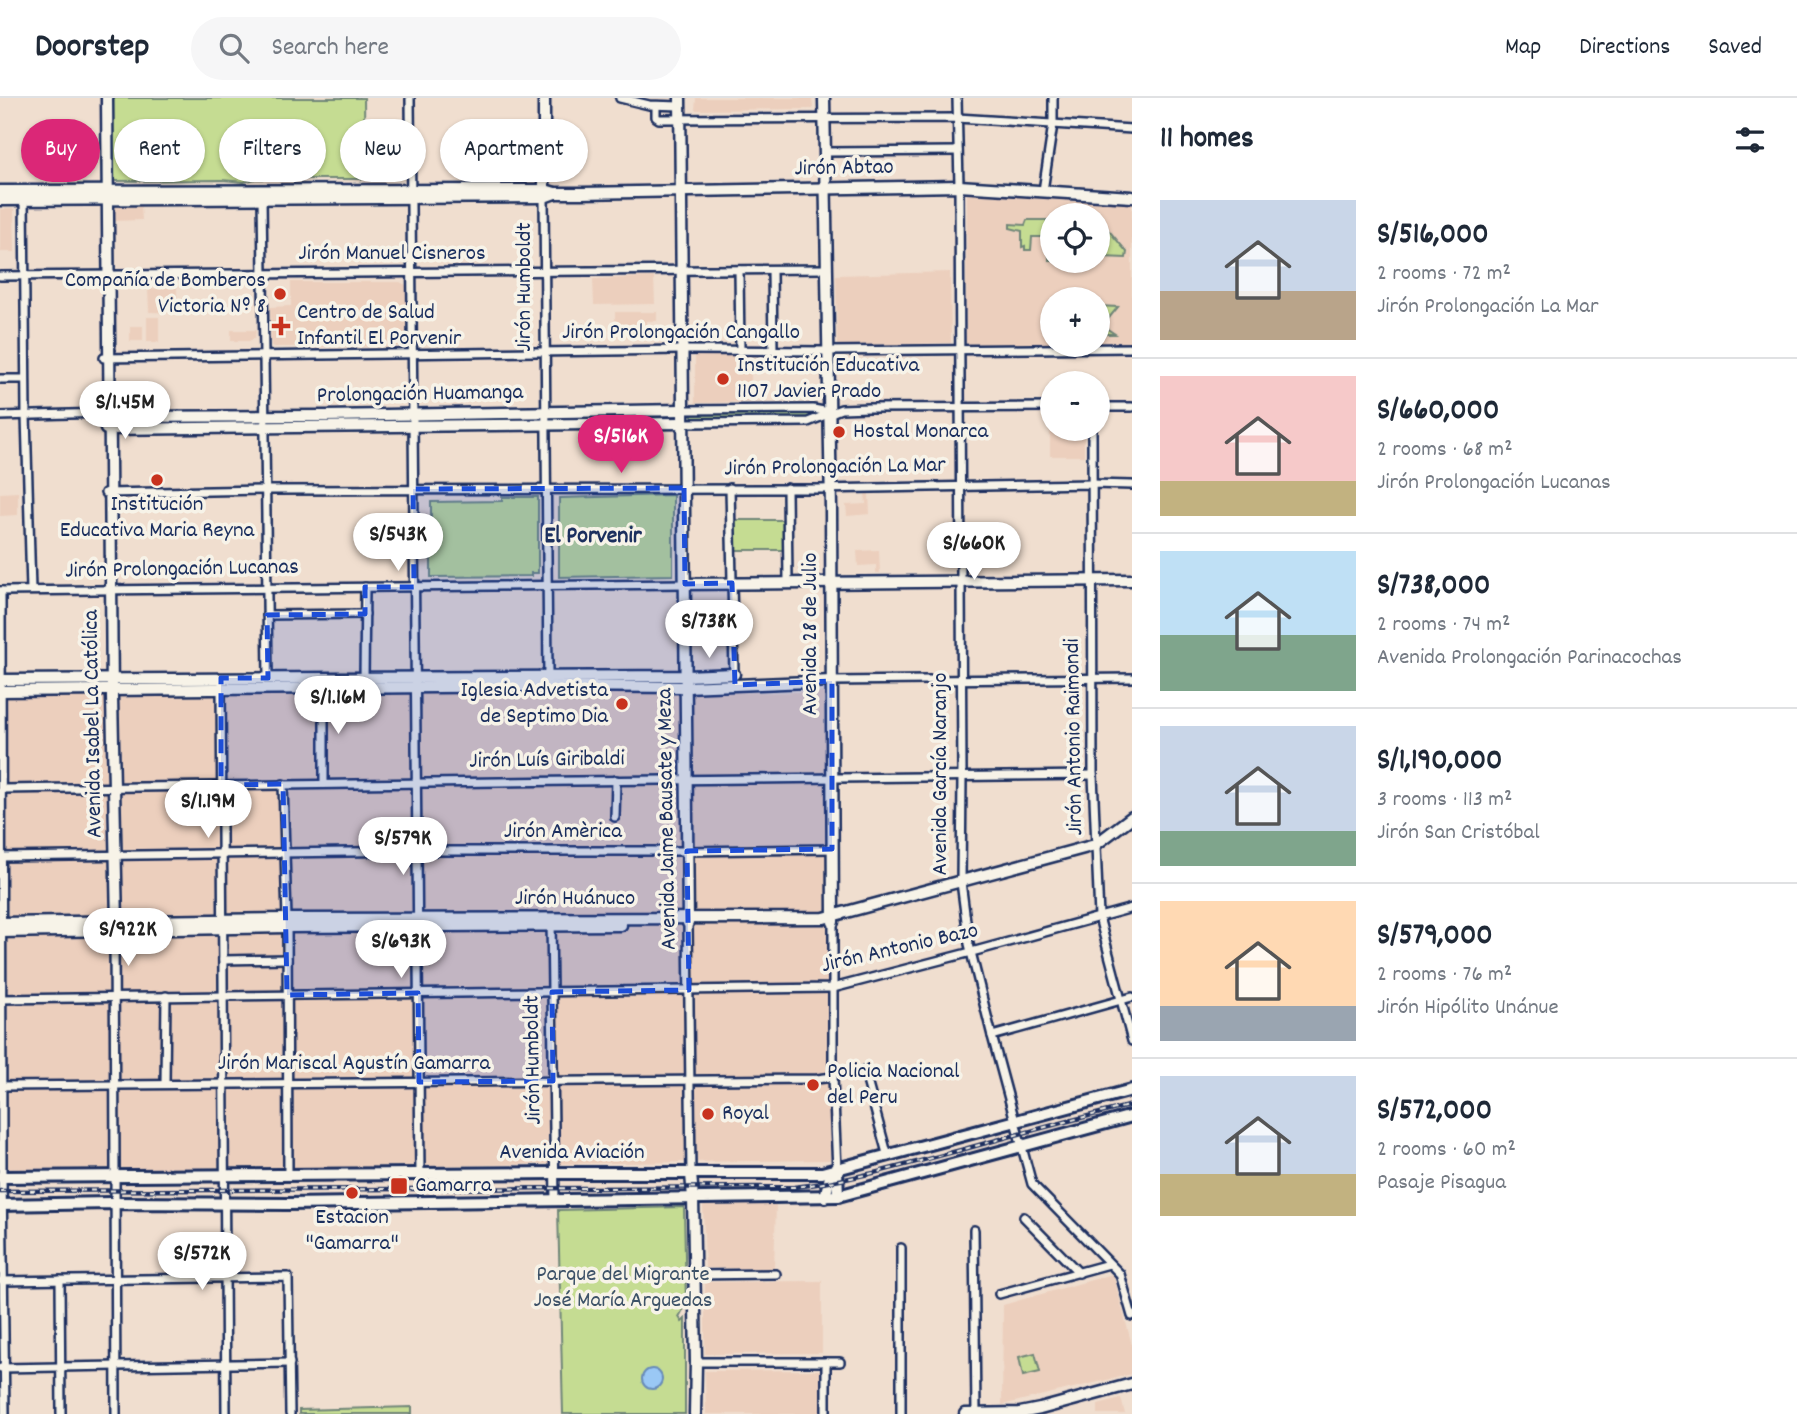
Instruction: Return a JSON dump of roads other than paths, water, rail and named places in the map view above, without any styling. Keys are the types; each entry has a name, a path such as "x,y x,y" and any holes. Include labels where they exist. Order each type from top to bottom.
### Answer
{"main road":[{"name":"Avenida Aviación","path":"1,1177 822,1173 1132,1090"},
{"name":"Avenida Aviación","path":"2,1205 838,1196 1132,1116"},
{"name":"Avenida 28 de Julio","path":"837,1170 838,1196"},
{"name":"Avenida 28 de Julio","path":"825,1197 830,1177 837,1170"}],"street":[{"name":"Avenida Isabel La Católica","path":"102,98 114,925 116,1414"},
{"name":"Avenida Isabel La Católica","path":"105,194 107,98"},
{"path":"410,98 419,1174"},
{"name":"Jirón Humboldt","path":"544,98 548,193 544,272 548,681"},
{"path":"620,98 656,106 680,102"},
{"name":"Avenida 28 de Julio","path":"824,98 832,681 833,1077 837,1170"},
{"name":"Avenida García Naranjo","path":"957,98 961,885 971,953 1032,1184 1120,1274 1130,1301 1132,1316"},
{"path":"1043,191 1053,124 1053,98"},
{"name":"Avenida Jaime Bausate y Meza","path":"680,102 689,1080 695,1275 695,1414"},
{"path":"656,106 657,118 957,118 1132,129"},
{"path":"825,152 958,150"},
{"name":"Jirón Abtao","path":"0,191 24,195 548,193 959,186 1132,197"},
{"path":"262,194 268,678"},
{"name":"Jirón Abtao","path":"0,200 24,195"},
{"path":"24,195 25,379 31,590"},
{"name":"Jirón Manuel Cisneros","path":"0,276 827,269"},
{"path":"739,270 740,351"},
{"path":"772,270 773,351"},
{"name":"Jirón Prolongación Cangallo","path":"106,358 682,350 1132,348"},
{"path":"0,379 25,379"},
{"path":"829,412 841,409 1040,407"},
{"path":"1110,407 1132,407"},
{"name":"Prolongación Huamanga","path":"107,429 413,425 683,410 813,409 829,412"},
{"name":"Prolongación Huamanga","path":"0,416 413,414 683,423 808,422 829,412"},
{"name":"Jirón Antonio Raimondi","path":"1092,441 1093,775 1099,917 1132,1041"},
{"name":"Jirón Prolongación La Mar","path":"108,494 266,490 1132,485"},
{"path":"686,682 734,674 730,488"},
{"path":"788,488 788,583"},
{"path":"372,540 414,540"},
{"name":"Jirón Prolongación Lucanas","path":"1,591 1132,580"},
{"path":"364,678 365,587"},
{"path":"1,591 1,1177 2,1368 5,1414"},
{"path":"267,615 365,614"},
{"path":"221,684 268,678 324,683 364,678 415,682"},
{"path":"1,685 1132,678"},
{"path":"324,683 324,784"},
{"path":"221,684 226,1414"},
{"name":"Jirón Luís Giribaldi","path":"2,789 1093,775"},
{"path":"615,780 615,817"},
{"path":"283,784 287,923 288,1175"},
{"name":"Jirón Huánuco","path":"1096,847 1132,817"},
{"name":"Jirón Huánuco","path":"1,928 287,923 833,920 1096,847 1132,824"},
{"name":"Jirón Amèrica","path":"1,857 832,849"},
{"name":"Jirón Antonio Bazo","path":"1,999 833,988 1132,908"},
{"name":"Jirón Humboldt","path":"551,922 555,1200"},
{"path":"223,960 287,959"},
{"path":"166,996 166,1084"},
{"path":"992,1036 1132,997"},
{"path":"864,1070 888,1157"},
{"name":"Jirón Mariscal Agustín Gamarra","path":"1,1086 833,1077"},
{"path":"1024,1217 1079,1273"},
{"path":"974,1230 976,1414"},
{"path":"901,1248 901,1414"},
{"path":"999,1294 1110,1264"},
{"path":"695,1275 776,1274"},
{"path":"2,1281 288,1277 290,1414"},
{"path":"60,1280 61,1414"},
{"path":"696,1362 839,1362"},
{"path":"826,1362 827,1414"},
{"path":"2,1368 290,1363"},
{"path":"965,1414 1020,1413 1132,1384"}],"water":[{"path":"652,1369 659,1372 662,1379 659,1386 652,1389 645,1386 642,1379 645,1372"}],"railway":[{"path":"0,1191 794,1187 878,1172 1132,1105"}],"place":[{"name":"Compañía de Bomberos Victoria Nº 8","path":"280,294"},
{"name":"Centro de Salud Infantil El Porvenir","path":"281,326"},
{"name":"Institución Educativa 1107 Javier Prado","path":"723,379"},
{"name":"Hostal Monarca","path":"839,432"},
{"name":"Institución Educativa Maria Reyna","path":"157,480"},
{"name":"Iglesia Advetista de Septimo Dia","path":"622,704"},
{"name":"Policia Nacional del Peru","path":"813,1085"},
{"name":"Royal","path":"708,1114"},
{"name":"Gamarra","path":"399,1186"},
{"name":"Estacion \"Gamarra\"","path":"352,1193"}],"district":[{"name":"El Porvenir","path":"593,537"}],"park label":[{"name":"Parque del Migrante José María Arguedas","path":"623,1288"}]}
